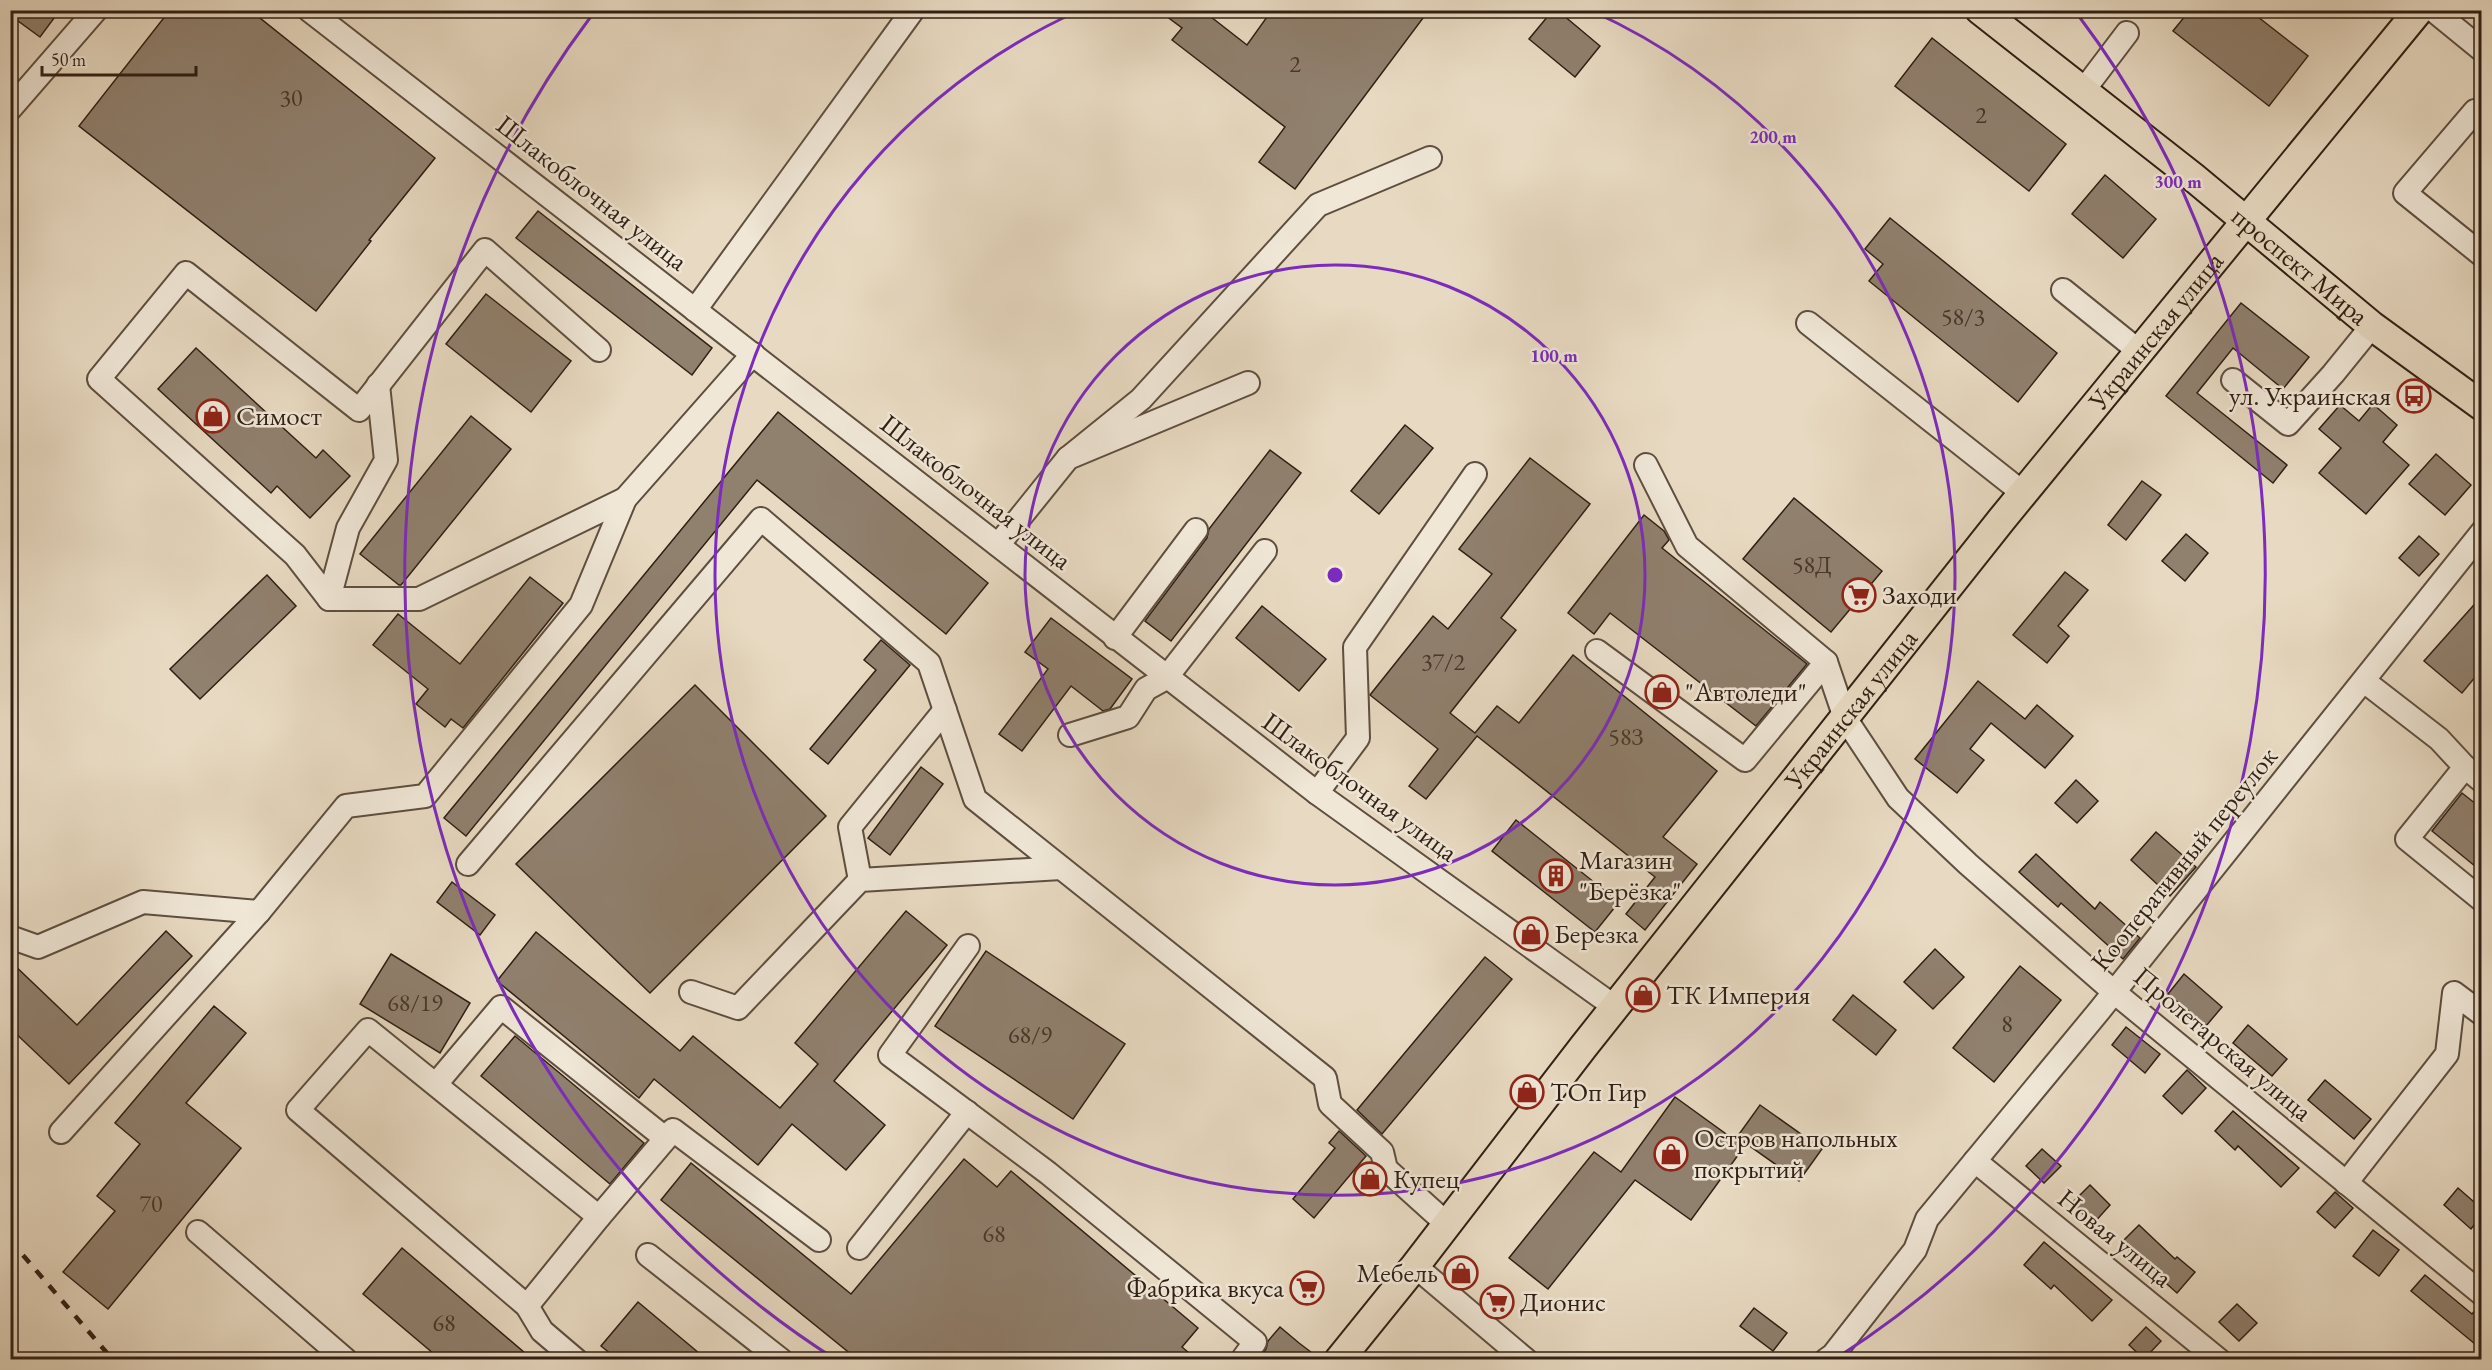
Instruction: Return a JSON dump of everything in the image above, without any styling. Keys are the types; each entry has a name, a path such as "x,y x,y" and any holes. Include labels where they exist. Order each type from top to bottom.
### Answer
{"main road":[{"name":"проспект Мира","path":"1980,10 2247,222 2372,326 2481,406"},
{"name":"Украинская улица","path":"1339,1359 1415,1266 1615,1007 2023,493 2420,10"}],"street":[{"path":"10,109 96,10"},
{"name":"Шлакоблочная улица","path":"309,10 1317,793 1615,1007"},
{"path":"695,309 913,10"},
{"path":"2433,10 2481,50"},
{"path":"2083,91 2127,33"},
{"path":"2479,110 2405,193 2481,255"},
{"path":"998,545 1068,458 1140,399 1318,205 1430,158"},
{"path":"329,599 296,555 99,379 186,273 359,410 485,250 599,350"},
{"path":"2063,290 2140,352"},
{"path":"1808,323 2023,493"},
{"path":"2233,380 2288,424 2372,326"},
{"path":"62,1132 259,912 346,806 425,796 581,605 624,499 753,354"},
{"path":"1068,458 1248,383"},
{"path":"329,599 348,528 386,460 378,385"},
{"path":"1597,651 1745,760 1826,662 1687,546 1646,465"},
{"path":"1317,793 1358,738 1355,647 1475,474"},
{"path":"329,599 419,599 624,499"},
{"path":"468,864 761,519 929,663 975,799 1326,1078 1330,1104 1382,1152 1386,1168 1447,1224"},
{"path":"1115,638 1196,530"},
{"name":"Кооперативный переулок","path":"1833,1358 1915,1250 1928,1219 2114,992 2481,532"},
{"path":"1070,735 1128,717 1146,690 1167,678 1265,551"},
{"name":"Пролетарская улица","path":"1826,662 1845,718 1898,798 1968,864 2114,992 2481,1294"},
{"path":"2364,681 2439,739 2473,774 2407,839 2481,900"},
{"path":"860,880 850,827 945,710"},
{"path":"691,992 738,1008 860,880 1061,868"},
{"path":"10,937 39,946 143,902 259,912"},
{"path":"968,946 890,1055 1048,1173 1255,1342 1242,1359"},
{"path":"2346,1183 2447,1054 2454,993 2481,1014"},
{"path":"435,1084 501,1007 665,1138"},
{"path":"576,1359 542,1331 527,1306 298,1110 368,1030 599,1217"},
{"path":"859,1248 967,1112"},
{"path":"527,1306 673,1130 819,1240"},
{"name":"Новая улица","path":"1975,1161 2219,1359"},
{"path":"198,1232 346,1359"},
{"path":"648,1255 781,1359"},
{"path":"1415,1266 1526,1359"}],"building":[{"path":"10,10 60,10 40,37 10,15"},
{"path":"170,10 250,10 435,158 316,311 79,126"},
{"path":"1158,10 1202,10 1247,45 1272,10 1429,10 1295,189 1259,162 1285,127 1172,40 1182,28"},
{"path":"1553,10 1557,10 1600,46 1575,77 1529,39"},
{"path":"2190,10 2249,10 2308,56 2269,106 2173,31"},
{"path":"1932,38 2066,144 2029,191 1895,86"},
{"path":"2105,175 2156,219 2123,258 2072,214"},
{"path":"538,211 712,348 692,375 516,238"},
{"path":"1890,218 2057,353 2018,402 1869,281 1883,264 1865,249"},
{"path":"486,294 571,361 531,412 446,344"},
{"path":"2241,303 2309,357 2283,389 2233,348 2197,393 2287,465 2273,483 2166,396"},
{"path":"196,348 316,458 323,450 350,476 310,518 277,486 271,493 158,389"},
{"path":"2373,404 2397,425 2383,442 2409,465 2366,514 2319,473 2341,448 2319,429 2340,405 2359,421"},
{"path":"778,412 988,583 946,634 757,480 466,836 444,818"},
{"path":"471,416 511,449 399,585 360,554"},
{"path":"1405,425 1433,448 1379,514 1351,491"},
{"path":"1270,450 1301,473 1171,641 1145,621 1207,538 1209,529"},
{"path":"2436,454 2471,485 2445,515 2409,484"},
{"path":"1530,458 1590,504 1501,618 1516,630 1450,713 1475,733 1497,706 1519,723 1573,655 1717,771 1663,837 1697,864 1645,930 1626,914 1655,877 1477,736 1426,799 1409,786 1438,749 1370,695 1433,616 1448,629 1492,574 1459,549"},
{"path":"2142,481 2161,495 2126,540 2108,525"},
{"path":"1794,498 1882,571 1831,632 1743,559"},
{"path":"1644,515 1664,531 1669,540 1662,548 1807,664 1756,726 1610,613 1594,634 1568,613"},
{"path":"2186,534 2208,553 2185,581 2162,561"},
{"path":"2419,536 2439,554 2419,576 2399,558"},
{"path":"2065,572 2088,590 2058,626 2069,636 2047,663 2013,635"},
{"path":"267,575 296,606 200,699 170,669"},
{"path":"530,577 563,603 463,728 451,719 445,727 416,704 428,689 373,645 398,614 460,664"},
{"path":"2481,597 2481,670 2462,693 2424,661"},
{"path":"1262,606 1326,659 1299,691 1236,638"},
{"path":"1051,618 1132,679 1110,709 1103,711 1071,686 1022,751 999,734 1048,669 1025,652"},
{"path":"881,640 910,665 828,764 810,749 876,670 864,660"},
{"path":"1978,681 2025,719 2037,705 2073,736 2045,768 1991,723 1970,749 1984,760 1957,793 1915,759"},
{"path":"695,685 826,816 650,993 516,864"},
{"path":"921,767 943,784 890,855 868,838"},
{"path":"2076,780 2098,801 2077,823 2055,803"},
{"path":"2462,793 2481,808 2481,871 2432,831"},
{"name":"Магазин \"Берёзка\"","path":"1516,820 1619,902 1595,932 1492,851"},
{"path":"2156,832 2196,867 2170,896 2131,860"},
{"path":"2036,854 2095,909 2100,902 2140,938 2123,959 2061,903 2058,907 2019,872"},
{"path":"452,882 495,915 480,935 437,902"},
{"path":"906,911 947,945 834,1081 885,1125 846,1170 792,1124 758,1165 654,1079 639,1098 497,981 536,932 680,1051 693,1036 780,1108 818,1064 795,1043"},
{"path":"166,931 192,956 69,1084 10,1028 10,961 77,1025"},
{"path":"1935,949 1964,977 1933,1009 1904,982"},
{"path":"986,951 1125,1044 1073,1119 935,1026"},
{"path":"391,954 470,1003 440,1053 360,1004"},
{"path":"1485,957 1512,979 1382,1134 1357,1110"},
{"path":"2020,966 2061,1000 1994,1082 1953,1048"},
{"path":"2184,974 2222,1007 2206,1026 2168,994"},
{"path":"1853,995 1896,1030 1876,1055 1833,1020"},
{"path":"214,1006 246,1033 186,1103 241,1148 108,1309 63,1272 115,1211 97,1196 140,1144 115,1123"},
{"path":"2248,1025 2287,1059 2272,1076 2233,1043"},
{"path":"2126,1027 2160,1054 2145,1073 2112,1045"},
{"path":"515,1036 644,1143 610,1184 481,1076"},
{"path":"2187,1070 2206,1088 2182,1114 2163,1096"},
{"path":"2325,1080 2371,1119 2354,1139 2308,1100"},
{"path":"1675,1097 1744,1147 1691,1220 1635,1180 1548,1289 1509,1258 1594,1152 1621,1172"},
{"path":"1760,1105 1822,1149 1799,1181 1737,1137"},
{"path":"2233,1111 2299,1168 2281,1187 2238,1146 2235,1150 2215,1131"},
{"path":"1339,1131 1366,1156 1314,1218 1293,1199 1335,1148 1329,1143"},
{"path":"2042,1149 2061,1166 2044,1183 2026,1166"},
{"path":"964,1159 997,1187 1011,1171 1198,1328 1182,1347 1196,1359 857,1359 661,1200 691,1163 851,1294"},
{"path":"2090,1185 2110,1205 2093,1224 2072,1203"},
{"path":"2458,1188 2481,1208 2481,1216 2471,1229 2444,1205"},
{"path":"2335,1192 2353,1208 2335,1228 2317,1212"},
{"path":"2139,1225 2175,1259 2177,1257 2195,1272 2177,1293 2121,1243"},
{"path":"2373,1230 2399,1250 2379,1276 2353,1256"},
{"path":"2044,1242 2112,1300 2092,1321 2054,1285 2051,1289 2024,1265"},
{"path":"402,1248 532,1359 440,1359 363,1294"},
{"path":"2425,1275 2472,1314 2478,1307 2481,1307 2481,1349 2411,1291"},
{"path":"638,1302 706,1359 617,1359 601,1346"},
{"path":"2237,1304 2257,1323 2239,1341 2219,1322"},
{"path":"1754,1308 1787,1333 1773,1351 1740,1326"},
{"path":"1280,1327 1320,1359 1259,1359 1268,1341"},
{"path":"2146,1327 2161,1341 2144,1359 2129,1345"}],"railway":[{"path":"10,1240 113,1360"}],"place":[{"name":"ул. Украинская","path":"2414,396"},
{"name":"Симост","path":"213,416"},
{"name":"Заходи","path":"1859,595"},
{"name":"\"Автоледи\"","path":"1662,692"},
{"name":"Магазин \"Берёзка\"","path":"1556,876"},
{"name":"Березка","path":"1531,934"},
{"name":"ТК Империя","path":"1643,995"},
{"name":"ТОп Гир","path":"1527,1092"},
{"name":"Остров напольных покрытий","path":"1671,1154"},
{"name":"Купец","path":"1370,1179"},
{"name":"Мебель","path":"1461,1273"},
{"name":"Фабрика вкуса","path":"1307,1288"},
{"name":"Дионис","path":"1497,1302"}]}
